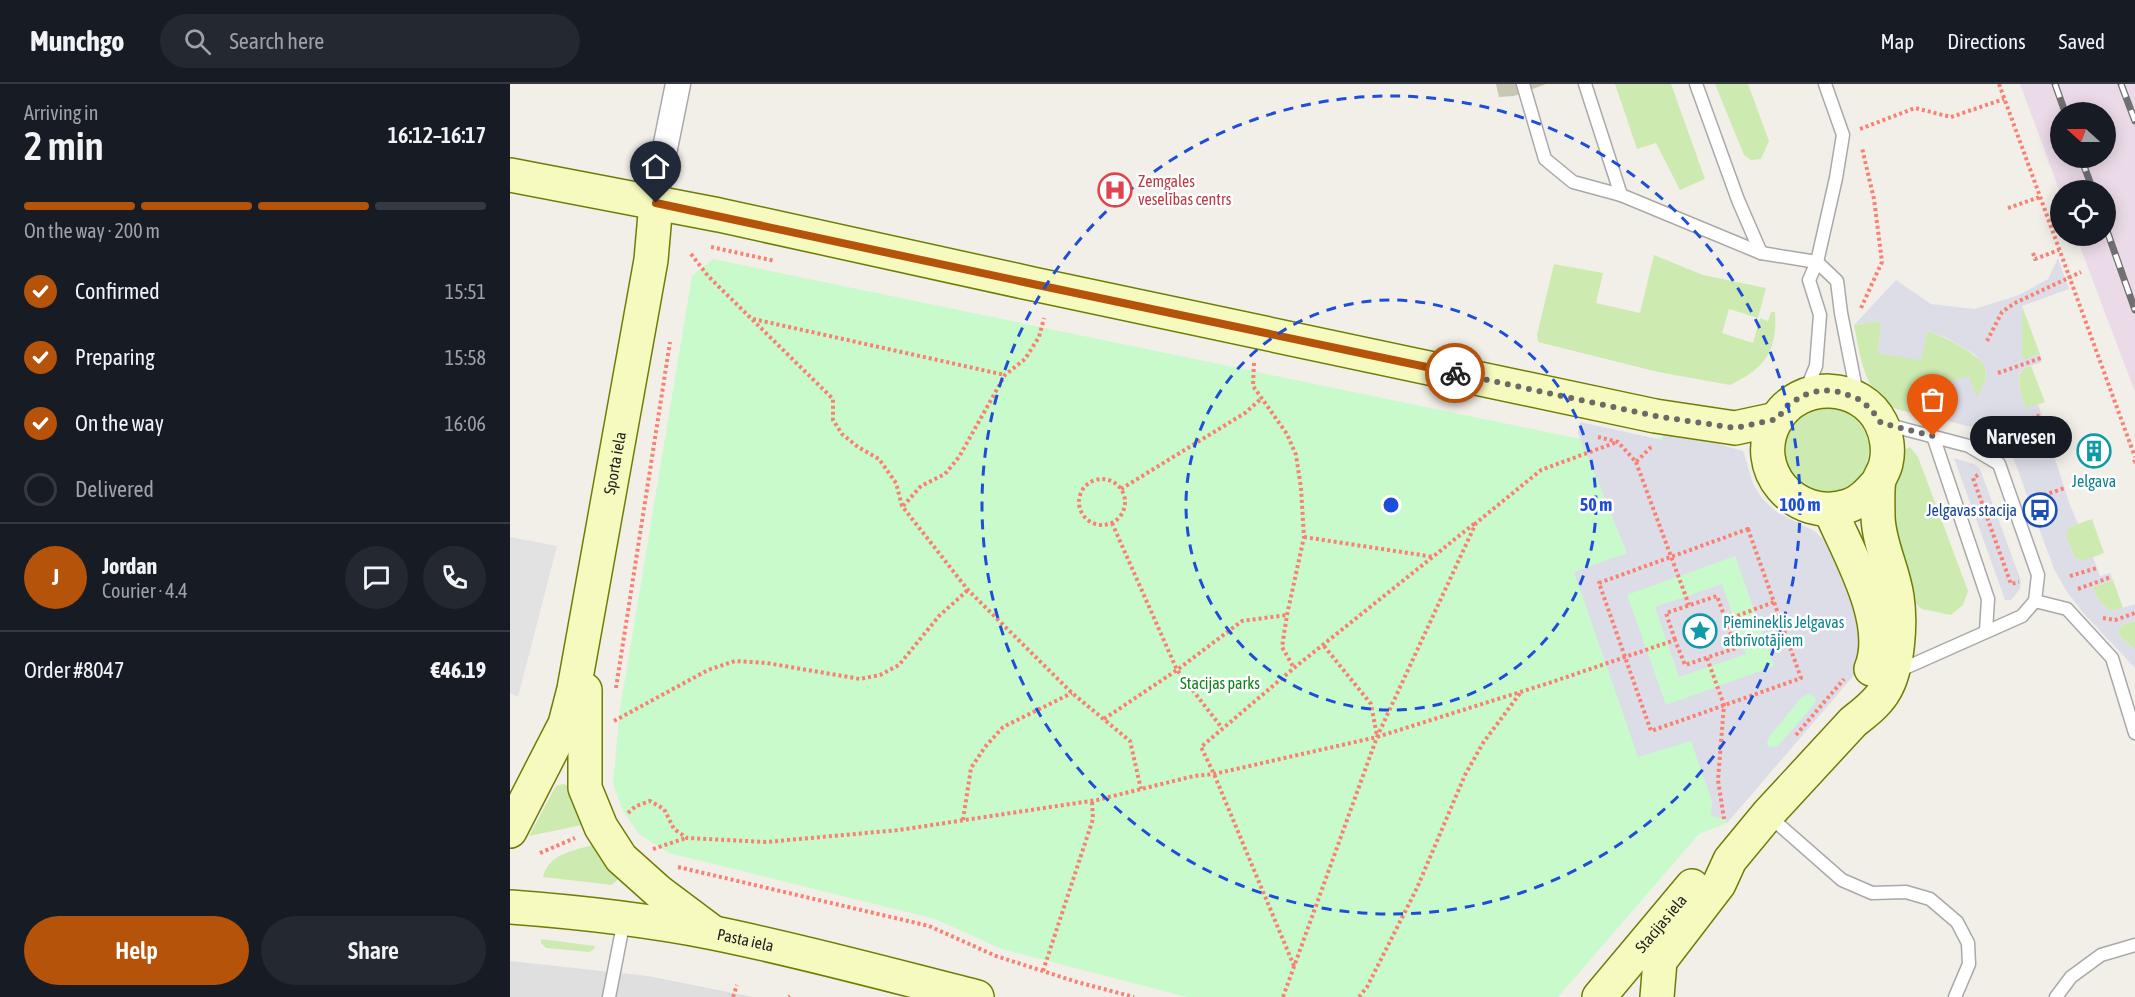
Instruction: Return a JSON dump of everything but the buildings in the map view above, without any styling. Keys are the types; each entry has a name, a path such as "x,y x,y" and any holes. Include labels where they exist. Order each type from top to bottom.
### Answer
{"street":[{"name":"Sporta iela","path":"510,831 565,724 574,689 651,260 660,173 678,84"},
{"path":"510,175 656,203 1655,416 1735,428 1777,419"},
{"path":"1657,997 1660,961 1719,884 1730,860 1768,814 1853,722 1869,710 1884,692 1893,674 1898,622 1897,596 1882,545 1878,518 1879,481 1886,462 1887,442 1881,423 1871,409 1858,399 1840,392 1822,390 1804,395 1788,405 1777,419 1770,436 1768,454 1772,472 1781,488 1795,500 1811,508 1830,510 1849,506 1866,496 1879,481"},
{"path":"1830,510 1871,605 1876,637 1873,665 1860,694 1853,722"},
{"path":"585,625 585,788 593,810 621,858 659,892 713,933"},
{"name":"Stacijas iela","path":"1599,997 1655,927 1705,871 1730,860"},
{"name":"Pasta iela","path":"510,907 713,933 810,954 977,997"}],"lane":[{"path":"1523,84 1545,159 1573,182 1621,195 1761,253 1817,262 1837,281 1858,399"},
{"path":"1585,84 1621,195"},
{"path":"1696,84 1738,200 1761,253"},
{"path":"1804,395 1816,366 1820,315 1809,280 1817,262 1843,135 1825,84"},
{"path":"1881,423 1969,446 1999,464 2037,575 2035,601 2022,616 1893,674"},
{"path":"1933,436 1988,599 1986,631"},
{"path":"2035,601 2067,609 2112,658 2135,733"},
{"path":"1768,814 1842,880 1872,893 1906,892 1930,899 1957,921 1968,943 1969,964 1955,997"},
{"path":"609,997 624,920"},
{"path":"2056,997 2071,977 2101,955 2135,945"}],"path":[{"path":"1999,84 2134,460"},
{"path":"1843,135 1915,108 1950,117 2004,99"},
{"path":"1855,120 1858,130"},
{"path":"1860,309 1882,262 1874,199 1861,141"},
{"path":"2008,208 2040,197"},
{"path":"2033,254 2035,259 2059,250"},
{"path":"691,254 708,276 833,399 833,420 842,434 858,447 879,459 896,483 902,506 968,590 1072,693 1130,741 1141,789"},
{"path":"1987,341 2002,312 2015,303 2081,272"},
{"path":"752,318 1005,375"},
{"path":"902,506 921,486 945,474 959,457 1005,375 1025,358 1039,337 1044,318"},
{"path":"614,699 671,333"},
{"path":"1998,373 2041,358"},
{"path":"1254,363 1253,386 1287,434 1296,455 1304,537 1282,647 1294,668"},
{"path":"1121,489 1237,419 1261,399"},
{"path":"2014,424 2041,415"},
{"path":"1294,967 1201,747 1294,668 1541,470 1618,442 1636,462 1689,605"},
{"path":"1636,462 1650,448 1659,446"},
{"path":"1100,479 1114,482 1121,489 1125,499 1124,508 1112,523 1093,524 1085,518 1078,501 1081,492 1092,481 1100,479"},
{"path":"2038,497 2065,488"},
{"path":"1112,523 1178,670 1222,728"},
{"path":"1283,997 1377,737 1476,523"},
{"path":"1748,530 1774,602 1801,678 1651,731 1599,584 1748,530"},
{"path":"1304,537 1434,557"},
{"path":"2070,576 2097,568"},
{"path":"2078,589 2111,577"},
{"path":"612,710 611,722 708,670 735,661 767,663 860,679 880,675 898,666 939,616 968,590"},
{"path":"1717,596 1726,620 1736,648 1685,665 1666,613 1717,596"},
{"path":"1726,620 1774,602"},
{"path":"2099,617 2115,620 2135,614"},
{"path":"1104,719 1178,670 1242,621 1287,615"},
{"path":"655,857 646,851 687,838 766,842 899,830 1092,800 1377,737 1675,640"},
{"path":"1324,646 1371,704 1377,737"},
{"path":"1707,658 1724,705 1718,780 1724,819"},
{"path":"1791,741 1848,673"},
{"path":"1359,997 1378,966 1417,888 1465,775 1483,743 1521,692"},
{"path":"963,820 971,768 984,747 1003,727 1072,693"},
{"path":"1043,971 1093,819 1092,800"},
{"path":"619,819 636,806 650,801 664,808 674,829 687,838"},
{"path":"1717,827 1731,810"},
{"path":"672,865 929,926 996,956 1134,997"},
{"path":"734,997 737,985"}],"shaded area":[{"path":"1496,84 1546,84 1514,96 1499,97"},
{"path":"2020,84 2135,84 2135,392 2080,246 2116,246 2116,180 2055,180 2051,168 2116,168 2116,102 2050,102 2050,165"},
{"path":"2058,258 2069,289 2022,306 2022,357 2025,359 2040,354 2042,362 2024,368 2019,374 2020,392 2026,408 2038,404 2045,424 2032,428 2029,437 2036,454 2044,456 2053,453 2078,524 2069,527 2066,536 2074,557 2083,561 2093,557 2100,576 2110,573 2113,580 2093,587 2103,606 2112,611 2135,604 2135,621 2124,624 2117,630 2121,638 2135,649 2135,668 2085,615 2067,592 2054,569 2013,457 2000,440 1975,428 1933,417 1928,386 1969,376 1977,397 1986,380 1985,365 1974,354 1947,338 1927,331 1921,360 1878,353 1881,323 1876,321 1854,325 1896,280 1931,304 1975,309 2019,295 2048,279"},
{"path":"1580,422 1662,440 1664,435 1718,444 1743,451 1753,484 1761,497 1775,511 1814,531 1828,543 1858,613 1863,650 1855,674 1727,823 1724,819 1711,816 1712,801 1691,741 1638,757 1574,572 1627,553 1578,433","holes":["1735,556 1774,666 1666,705 1627,595","1808,694 1816,698 1815,703 1778,746 1769,747 1767,743 1769,737 1801,698"]},
{"path":"1954,458 1974,464 1980,469 2021,581 2020,589 2011,600 2005,600"},
{"path":"510,537 557,546 518,697 510,693"},
{"path":"1722,584 1746,654 1679,677 1655,607","holes":["1706,617 1713,636 1690,644 1684,625"]},
{"path":"510,961 648,976 753,997 510,997"}],"green space":[{"path":"1615,84 1671,84 1705,179 1680,190 1656,143 1637,149"},
{"path":"1715,84 1748,84 1769,141 1761,159 1751,160 1744,155"},
{"path":"1654,255 1703,275 1766,288 1758,318 1729,309 1722,333 1753,343 1760,318 1768,321 1771,312 1775,312 1774,338 1771,348 1760,365 1730,385 1658,372 1538,342 1537,335 1554,264 1603,273 1596,303 1640,313"},
{"name":"Stacijas parks","path":"713,259 1633,450 1664,435 1718,444 1743,451 1753,483 1763,500 1778,513 1814,531 1855,674 1727,823 1699,834 1558,997 1187,997 1002,949 935,919 669,853 639,834 623,811 613,784 620,709 692,276"},
{"path":"2022,306 2040,354 2025,360 2022,357"},
{"path":"1876,321 1881,323 1878,353 1920,359 1927,331 1951,341 1972,354 1985,365 1986,380 1977,398 1928,386 1933,417 1888,405 1873,390 1868,380 1854,325"},
{"path":"2031,366 2045,402 2026,409 2020,392 2019,375 2024,368"},
{"path":"1826,407 1850,414 1862,426 1869,450 1862,474 1850,486 1826,493 1802,486 1790,474 1783,450 1790,426 1802,414"},
{"path":"2054,421 2064,449 2044,456 2036,454 2029,437 2032,428"},
{"path":"1910,447 1918,457 1968,591 1963,605 1951,615 1922,609 1906,596 1887,512 1901,451"},
{"path":"2092,519 2104,553 2083,561 2074,557 2066,536 2068,527"},
{"path":"2113,580 2123,608 2111,611 2099,601 2093,587"},
{"path":"2135,621 2135,649 2121,638 2117,630 2124,624"},
{"path":"563,784 571,787 582,825 529,836 556,786"},
{"path":"595,844 617,873 618,879 612,885 543,877 551,863 563,854"},
{"path":"541,939 595,946 589,952 546,948 541,943"}],"railway":[{"path":"2055,84 2061,102"},
{"path":"2121,84 2135,121"},
{"path":"2085,168 2089,180"},
{"path":"2112,246 2135,310"}],"way so far":[{"path":"1455,373 1655,416 1735,428 1777,419 1788,405 1804,395 1822,390 1840,392 1858,399 1871,409 1881,423 1933,436"}],"place":[{"name":"Zemgales veselības centrs","path":"1115,190"},
{"name":"Narvesen","path":"1933,436"},
{"name":"Jelgava","path":"2094,451"},
{"name":"Jelgavas stacija","path":"2040,510"},
{"name":"Piemineklis Jelgavas atbrīvotājiem","path":"1700,631"}],"route":[{"path":"656,203 1455,373"}]}
